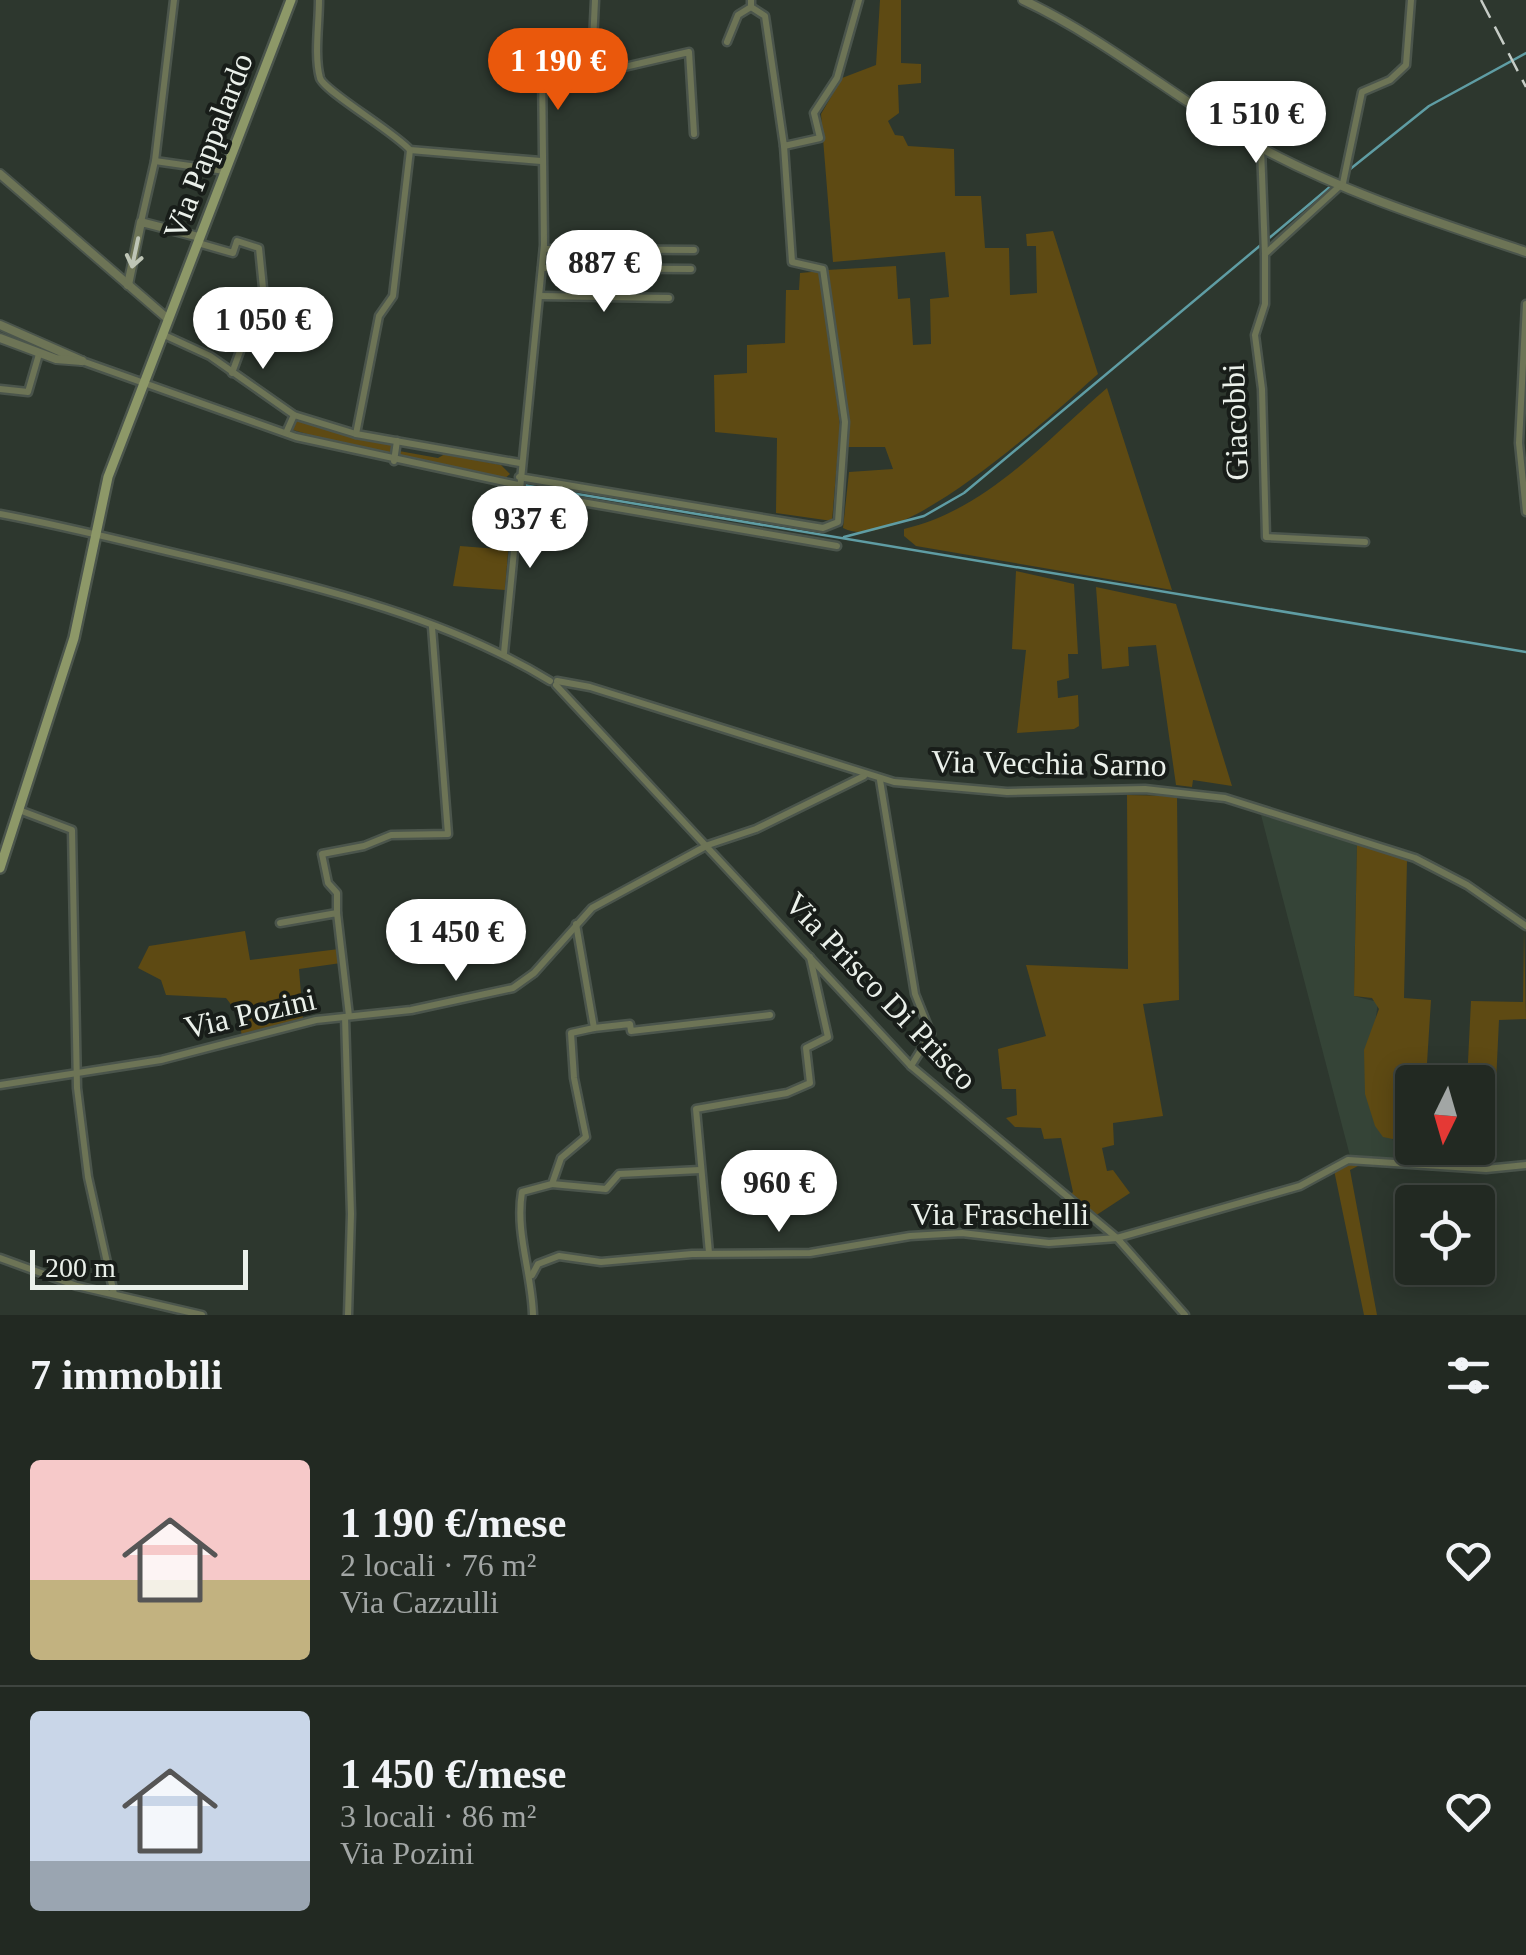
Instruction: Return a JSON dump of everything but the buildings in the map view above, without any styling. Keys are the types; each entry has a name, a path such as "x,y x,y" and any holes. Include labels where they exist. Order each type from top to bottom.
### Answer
{"main road":[{"name":"Via Pappalardo","path":"0,868 8,828 19,810 74,638 108,477 290,0"}],"street":[{"path":"128,285 155,161 174,0"},
{"path":"319,0 319,76 326,90 392,130 410,150 542,161"},
{"path":"592,64 595,0"},
{"path":"784,146 820,138 814,112 838,78 859,0"},
{"path":"1023,0 1105,44 1168,92 1262,148 1526,252"},
{"path":"1264,251 1343,183 1362,92 1390,80 1406,65 1412,0"},
{"path":"0,325 142,385 286,433 394,461 833,527 841,514 845,422 823,269 792,262 784,146 765,16 751,3 738,14 727,42"},
{"path":"504,654 518,481 544,249 542,66 592,64 620,68 690,52 694,134"},
{"path":"1262,148 1264,251"},
{"path":"356,434 380,316 393,296 410,150"},
{"path":"155,161 225,172"},
{"path":"0,174 168,319"},
{"path":"141,222 232,253 237,241 260,248 263,288 232,373"},
{"path":"544,249 694,250"},
{"name":"Giacobbi","path":"1264,251 1265,304 1255,334 1262,389 1264,532 1270,538 1365,542"},
{"path":"542,268 691,269"},
{"path":"540,296 670,298"},
{"path":"1526,304 1519,443 1526,512"},
{"path":"162,334 210,356 294,415 356,434 520,463"},
{"path":"0,338 39,354 72,363 82,361"},
{"path":"0,389 28,392 39,354"},
{"path":"286,433 294,415"},
{"path":"394,461 397,442"},
{"path":"517,502 554,496 837,546"},
{"path":"0,514 306,584 504,654 554,683"},
{"path":"348,1315 351,1214 347,1017 337,893 328,883 322,854 391,835 448,834 432,626"},
{"name":"Via Vecchia Sarno","path":"554,683 590,687 880,780 1007,792 1187,791 1225,798 1415,858 1467,885 1526,926"},
{"name":"Via Prisco Di Prisco","path":"554,683 911,1066 1117,1238 1185,1315"},
{"name":"Via Pozini","path":"0,1085 77,1075 246,1040 316,1020 488,997 514,988 534,973 576,923 608,899 708,845 756,829 865,776"},
{"path":"880,780 915,994 931,1034 911,1066"},
{"path":"19,810 72,830 77,1075 88,1176 114,1294"},
{"path":"280,923 337,914"},
{"path":"576,923 594,1028"},
{"path":"709,1253 696,1109 787,1093 810,1083 806,1048 828,1037 810,955"},
{"path":"552,1184 561,1158 586,1137 574,1078 571,1033 630,1024 631,1031 770,1015"},
{"path":"0,1078 0,1085"},
{"name":"Via Fraschelli","path":"532,1274 538,1264 559,1256 601,1262 709,1253 810,1252 910,1236 962,1233 1049,1244 1117,1238 1287,1191 1348,1160 1486,1169 1526,1165"},
{"path":"533,1315 532,1274 518,1214 522,1192 552,1184 606,1189 619,1174 700,1170"},
{"path":"0,1258 77,1286 202,1315"}],"shaded area":[{"path":"880,0 901,0 901,63 921,64 921,83 898,85 899,113 888,121 895,135 903,136 908,146 954,149 955,196 981,196 985,248 1009,248 1010,295 1037,293 1036,246 1027,246 1026,234 1053,231 1098,374 976,476 901,522 868,532 843,528 849,472 893,469 885,447 848,447 827,270 896,266 898,299 910,298 913,345 931,344 930,299 949,297 945,252 833,262 821,114 842,78 876,65"},
{"path":"822,271 840,427 832,521 776,513 777,438 715,432 714,375 747,373 747,345 785,343 786,290 799,290 800,273"},
{"path":"1107,388 1172,590 916,546 904,536 904,529 934,519 989,490"},
{"path":"297,420 392,445 390,457 293,430"},
{"path":"399,451 438,458 445,454 501,465 510,474 504,479 398,459"},
{"path":"499,539 509,540 505,590 453,586 460,546 498,549"},
{"path":"1016,571 1074,584 1078,654 1068,654 1069,678 1057,681 1058,698 1078,695 1079,726 1074,729 1017,733 1026,650 1012,649"},
{"path":"1096,587 1176,604 1232,786 1193,780 1192,787 1176,785 1156,645 1128,647 1129,666 1102,669"},
{"path":"1127,795 1177,796 1179,1000 1143,1004 1163,1116 1113,1123 1114,1145 1102,1148 1107,1171 1113,1170 1130,1193 1095,1216 1070,1195 1073,1192 1061,1138 1044,1139 1041,1128 1015,1127 1006,1118 1017,1115 1016,1089 1002,1089 998,1049 1046,1036 1026,965 1128,969"},
{"path":"1261,815 1357,844 1354,996 1378,1002 1375,1024 1395,1158 1350,1156"},
{"path":"1357,844 1407,860 1404,998 1431,1000 1427,1065 1395,1065 1395,1140 1383,1137 1375,1126 1365,1094 1364,1050 1379,1009 1372,998 1354,996"},
{"path":"1524,929 1526,1019 1499,1020 1495,1103 1495,1065 1468,1065 1471,1001 1523,1002"},
{"path":"245,931 250,960 339,949 341,963 299,969 303,1019 242,1036 237,1012 226,998 166,995 161,980 138,968 149,946"},
{"path":"1348,1164 1360,1165 1350,1170 1377,1315 1364,1315 1334,1170"}],"waterway":[{"path":"1349,170 1429,106 1526,53"},
{"path":"1268,239 1331,186"},
{"path":"844,537 924,516 964,493 1262,244"},
{"path":"523,485 1526,652"}],"railway":[{"path":"1481,0 1526,87"}]}
